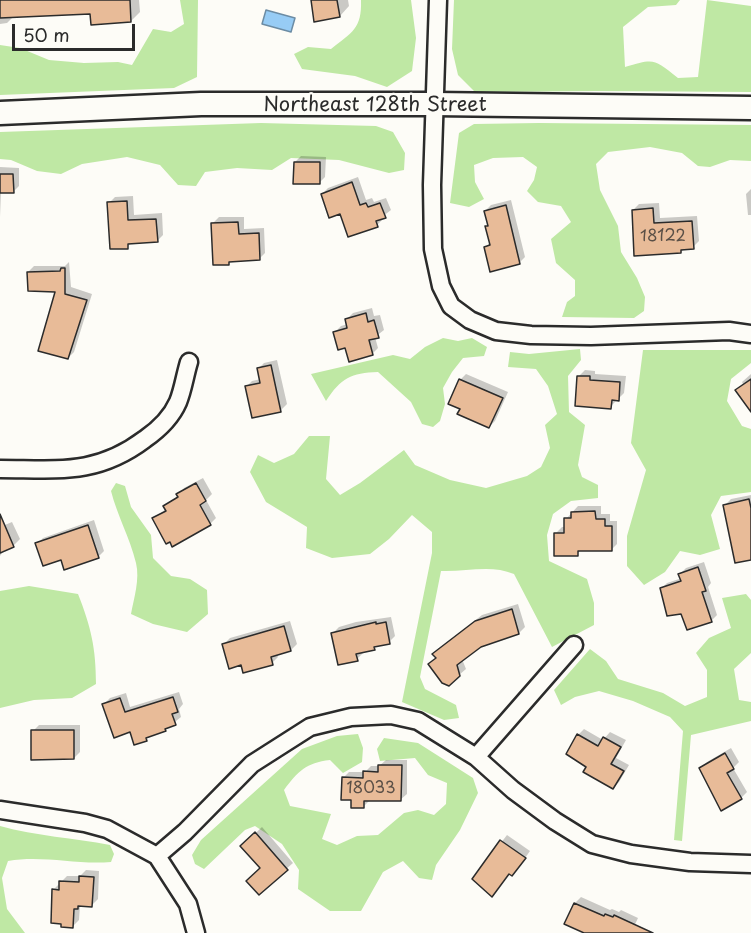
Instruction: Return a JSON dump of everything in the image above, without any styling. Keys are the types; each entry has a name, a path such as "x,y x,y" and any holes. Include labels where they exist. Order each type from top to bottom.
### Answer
{"street":[{"path":"438,0 432,185 433,249 441,286 451,306 470,320 496,331 531,335 591,336 729,331 751,334"},
{"name":"Northeast 128th Street","path":"0,113 201,104 751,108"},
{"path":"0,469 74,469 99,465 130,450 161,428 177,403 189,362"},
{"path":"476,757 574,645"},
{"path":"157,856 185,832 252,764 310,727 351,717 390,715 418,721 476,757 513,790 555,821 592,844 631,854 670,860 751,864"},
{"path":"0,810 85,823 107,829 157,856 188,904 196,933"}],"green space":[{"path":"180,0 198,0 197,77 174,88 0,95 0,45 20,48 49,60 84,63 118,62 132,65 153,29 171,32 184,24"},
{"path":"361,0 411,0 416,38 412,71 387,87 355,76 302,69 294,54 308,47 331,49 345,38 360,18"},
{"path":"454,0 680,0 676,5 648,7 623,27 625,67 643,62 654,62 678,78 698,77 707,0 751,6 751,92 475,92 458,75 452,49"},
{"path":"261,123 376,126 393,132 405,153 404,170 389,173 339,160 291,158 272,170 237,168 205,172 196,186 178,185 160,165 127,157 82,164 61,174 37,171 11,160 0,159 0,132"},
{"path":"474,124 751,125 751,161 730,160 710,167 698,166 682,153 650,147 608,152 596,164 600,190 618,226 621,252 637,278 645,297 644,311 634,318 562,317 567,302 575,296 575,280 556,263 551,239 571,222 561,206 538,202 527,191 534,180 537,167 523,157 493,158 474,165 475,182 484,199 469,207 450,203 459,133"},
{"path":"443,338 458,341 472,338 487,347 484,356 463,358 452,372 443,388 445,404 440,421 433,427 422,424 411,402 378,372 348,378 326,401 311,374 393,355 410,359 425,347"},
{"path":"580,349 581,360 568,376 569,412 585,425 578,465 582,477 598,485 598,498 571,501 553,514 547,535 549,561 587,579 594,603 594,625 552,647 514,574 496,569 441,571 420,677 425,689 456,705 459,718 444,720 402,702 432,553 432,532 412,515 389,539 370,554 332,558 306,548 307,527 266,502 250,472 258,455 274,463 294,454 309,436 330,436 326,479 340,495 404,450 415,465 450,480 486,488 527,476 541,467 550,448 545,425 557,414 548,386 536,369 508,367 510,352 529,354"},
{"path":"643,350 751,350 751,363 731,379 727,401 742,426 751,429 751,492 721,496 711,515 720,549 700,555 680,551 665,572 644,585 627,566 627,536 646,470 631,443"},
{"path":"116,483 125,486 131,507 151,535 153,558 171,576 190,579 207,590 208,614 187,632 153,624 131,614 137,569 111,491"},
{"path":"29,586 78,594 92,638 96,684 72,698 34,700 0,708 0,591"},
{"path":"746,594 751,600 751,653 734,669 739,700 751,702 751,721 691,735 682,841 674,840 683,731 670,717 633,701 599,691 575,697 561,705 554,690 590,649 606,661 618,679 663,693 685,706 707,697 707,670 696,653 709,638 731,628 722,598"},
{"path":"358,734 363,748 362,762 343,773 330,760 315,763 303,769 284,790 290,806 331,814 322,839 337,845 357,836 378,835 404,813 418,810 434,815 446,804 447,783 428,775 415,758 380,761 377,749 384,738 418,743 473,778 478,793 460,830 436,865 432,880 419,878 403,861 383,872 361,911 330,911 298,889 299,870 282,844 255,826 245,830 204,869 195,864 192,855 201,840 302,749 337,736"},
{"path":"0,826 110,845 114,854 111,862 34,859 8,861 2,878 7,909 25,933 0,933"}],"water":[{"path":"266,10 295,18 291,32 262,24"}],"building":[{"path":"0,0 130,0 131,22 91,25 90,14 0,18"},
{"path":"311,0 337,0 340,17 314,22"},
{"path":"294,162 320,162 320,184 293,184"},
{"path":"0,174 13,174 14,193 0,193"},
{"path":"352,182 360,205 366,203 368,207 380,203 386,218 376,221 378,227 348,237 340,214 329,218 321,194"},
{"path":"127,201 128,220 156,219 158,242 128,244 128,249 110,249 107,202"},
{"path":"506,205 520,264 490,272 484,247 490,245 484,211"},
{"path":"653,208 654,223 692,221 694,249 681,250 681,253 634,256 632,210"},
{"path":"238,222 239,234 259,233 260,260 213,265 211,223"},
{"path":"61,268 65,268 65,294 87,300 68,359 38,351 55,292 28,291 27,272 60,271"},
{"path":"366,313 368,322 374,320 379,338 369,340 373,355 349,362 345,348 338,350 333,332 347,328 345,319"},
{"path":"271,365 281,412 252,418 245,386 260,383 257,368"},
{"path":"577,376 590,376 590,380 620,382 619,401 612,400 611,409 575,406"},
{"path":"459,379 503,398 489,428 457,414 460,409 448,404"},
{"path":"751,379 751,412 735,390"},
{"path":"196,483 206,501 200,505 211,525 172,547 170,542 166,544 152,518 166,511 163,506 178,497 176,494"},
{"path":"749,499 751,560 735,563 723,505"},
{"path":"595,511 596,519 605,519 605,526 612,526 612,551 578,551 578,556 554,556 554,533 564,533 564,518 571,518 571,512"},
{"path":"0,514 14,547 0,553"},
{"path":"88,525 99,558 64,570 61,560 43,566 35,543"},
{"path":"698,567 706,591 702,592 712,622 687,630 681,614 667,616 660,588 681,581 678,574"},
{"path":"512,609 519,634 481,647 457,665 460,676 449,686 442,683 428,664 436,658 432,654 475,621"},
{"path":"376,622 376,624 386,622 390,644 356,654 358,661 338,665 331,633"},
{"path":"284,626 291,651 271,657 273,665 243,673 241,665 229,669 222,644"},
{"path":"173,697 178,712 172,714 176,725 146,738 147,741 134,745 130,732 114,738 102,704 120,698 125,712"},
{"path":"31,730 74,730 74,759 31,760"},
{"path":"577,734 598,746 603,737 621,747 611,764 624,771 613,789 583,772 586,767 566,754"},
{"path":"725,753 734,769 727,773 742,799 721,811 699,768"},
{"path":"378,765 402,765 401,801 364,801 364,808 351,808 351,800 341,800 342,777 363,778 363,771 378,772"},
{"path":"255,832 288,870 259,895 246,881 260,868 240,846"},
{"path":"500,840 526,858 512,876 509,874 492,897 472,879"},
{"path":"79,876 94,877 92,907 78,906 78,909 74,909 73,928 51,923 52,889 59,890 59,881 79,882"},
{"path":"574,903 604,916 605,914 613,917 614,915 653,933 584,933 564,924"}]}
